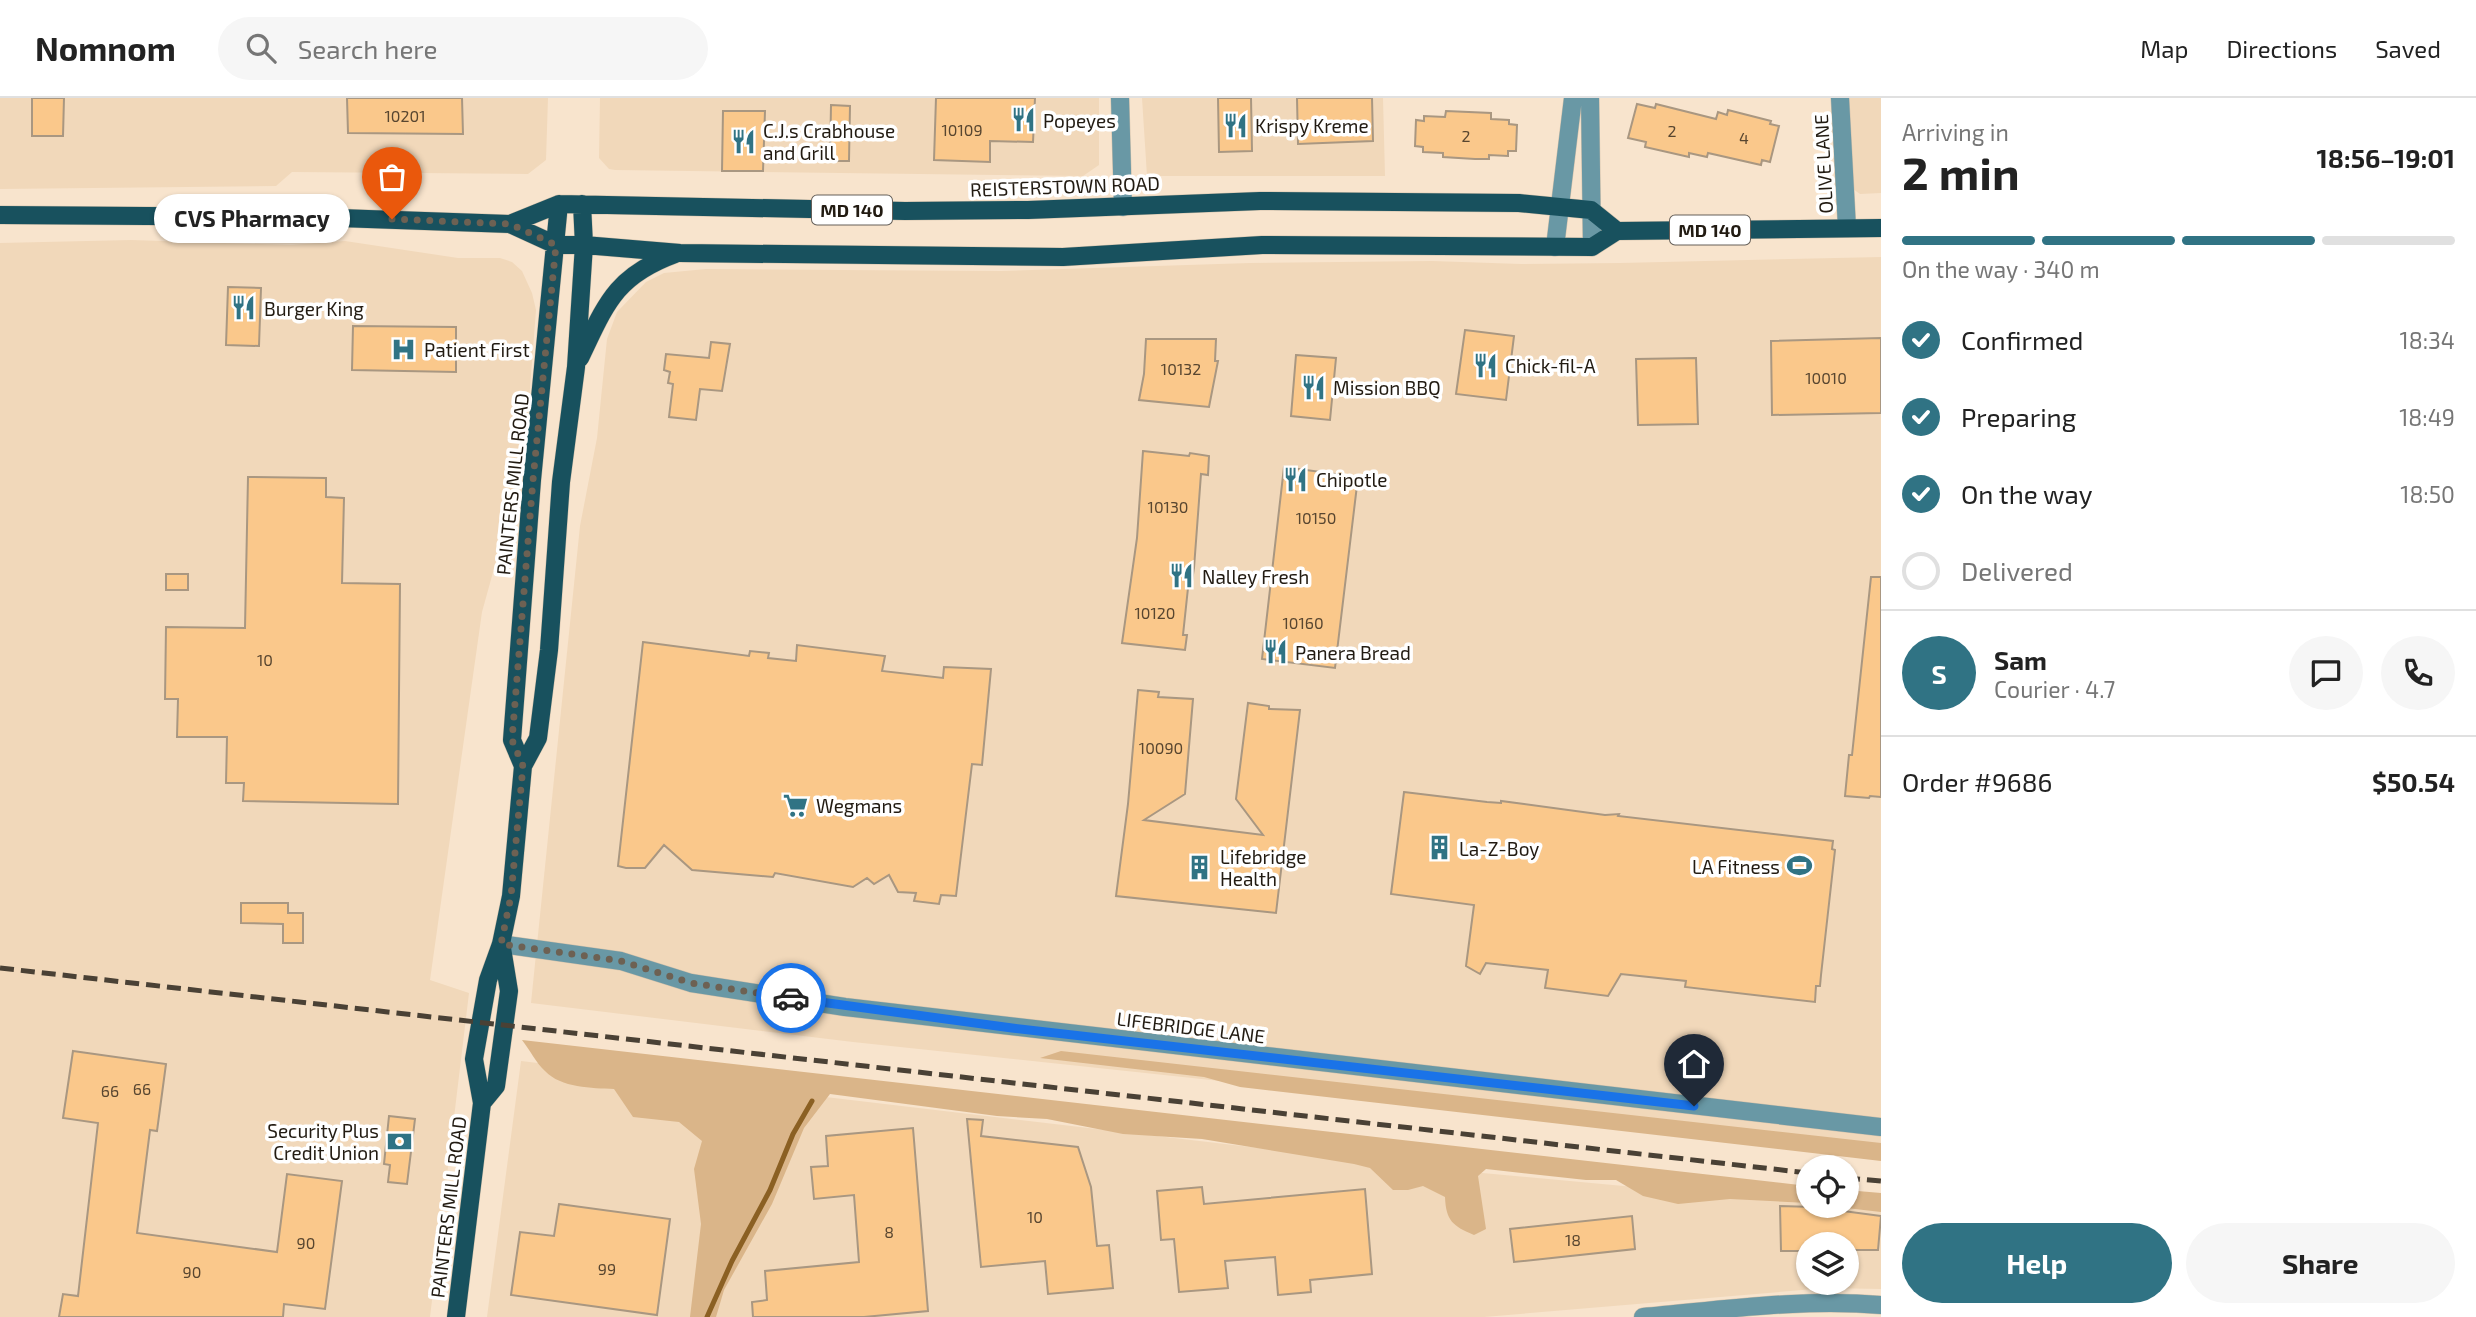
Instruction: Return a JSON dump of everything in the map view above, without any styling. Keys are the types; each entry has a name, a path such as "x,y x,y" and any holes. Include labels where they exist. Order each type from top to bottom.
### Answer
{"main road":[{"name":"REISTERSTOWN ROAD","path":"510,224 559,204 905,211 1123,207 1261,201 1518,203 1591,210"},
{"name":"PAINTERS MILL ROAD","path":"523,766 512,740 531,492 559,204"},
{"name":"PAINTERS MILL ROAD","path":"456,1317 482,1103 474,1059 488,980 501,944 511,896 523,766 538,738 551,638 561,482 576,368 584,245 582,204"},
{"path":"1591,210 1616,231 1592,247"},
{"name":"REISTERSTOWN ROAD","path":"0,215 311,217 510,224 556,245 680,253 1063,257 1262,245 1592,247"},
{"name":"MD 140","path":"1616,231 1881,228"},
{"path":"576,368 618,287 650,265 680,253"},
{"name":"PAINTERS MILL ROAD","path":"482,1103 496,1086 509,991 501,944"}],"street":[{"path":"1120,98 1123,207"},
{"path":"1555,247 1573,98"},
{"path":"1590,98 1592,247"},
{"name":"OLIVE LANE","path":"1840,98 1847,228"},
{"name":"LIFEBRIDGE LANE","path":"501,944 621,961 691,983 845,1007 1881,1127"},
{"path":"1643,1317 1774,1305 1881,1305"}],"shaded area":[{"path":"0,98 548,98 546,160 528,174 292,172 276,186 0,189"},
{"path":"600,98 1099,98 1099,165 1083,176 615,170 609,169 599,158"},
{"path":"1142,98 1383,98 1385,176 1147,176"},
{"path":"1834,98 1881,98 1881,193 1860,194 1835,176"},
{"path":"131,240 291,245 345,241 458,258 500,258 512,262 522,271 532,293 536,310 527,427 516,489 482,612 430,980 469,993 430,1317 0,1317 0,243"},
{"path":"1881,257 1881,1151 853,1042 531,1003 580,526 597,438 607,339 617,312 646,282 664,273 706,269 1001,271 1250,263 1432,261 1521,264"},
{"path":"522,1040 1796,1185 1796,1202 1730,1199 1678,1204 1643,1196 1616,1180 1586,1180 1486,1169 1478,1176 1486,1229 1474,1235 1452,1222 1447,1212 1445,1197 1423,1186 1393,1190 1370,1168 1354,1164 1202,1139 1123,1134 1047,1119 997,1116 830,1094 804,1128 772,1204 724,1290 716,1317 690,1317 701,1224 694,1169 702,1141 679,1122 633,1117 614,1089 577,1086 559,1081 539,1064"},
{"path":"1061,1051 1881,1143 1881,1161 1859,1158 1859,1155 1829,1155 1240,1087 1204,1077 1040,1058"},
{"path":"521,1061 1428,1168 1796,1202 1796,1218 1859,1218 1859,1208 1881,1209 1881,1289 1859,1289 1859,1232 1796,1232 1796,1291 1484,1317 487,1317"},
{"path":"1859,1191 1881,1193 1881,1212 1859,1209"}],"building":[{"path":"32,98 64,98 63,136 32,136"},
{"path":"347,98 462,98 463,134 348,133"},
{"path":"936,98 1035,98 1033,142 990,141 990,162 934,160"},
{"name":"Krispy Kreme","path":"1218,98 1251,98 1252,151 1219,152"},
{"path":"1297,98 1372,98 1373,141 1298,144"},
{"path":"1637,104 1655,108 1656,104 1716,119 1718,112 1727,115 1728,110 1771,121 1770,124 1779,126 1770,162 1762,160 1761,165 1708,153 1707,157 1689,153 1689,157 1645,147 1646,142 1628,138"},
{"path":"831,105 850,106 849,161 830,161"},
{"name":"C.J.s Crabhouse and Grill","path":"723,111 765,111 763,171 722,171"},
{"path":"1446,111 1491,113 1491,119 1509,120 1509,124 1517,125 1516,151 1508,151 1508,156 1489,155 1489,159 1443,157 1443,153 1423,152 1423,147 1415,146 1416,120 1424,121 1424,116 1445,117"},
{"name":"Burger King","path":"228,287 261,288 259,346 226,345"},
{"name":"Patient First","path":"353,326 456,327 456,372 352,370"},
{"name":"Chick-fil-A","path":"1465,330 1514,336 1506,400 1456,394"},
{"path":"1881,338 1881,413 1772,415 1771,341"},
{"path":"1146,339 1216,339 1215,361 1218,361 1209,407 1139,400"},
{"path":"711,342 730,344 722,391 700,389 696,420 669,417 673,384 668,383 670,372 664,370 666,354 709,358"},
{"name":"Mission BBQ","path":"1296,355 1336,358 1330,420 1291,416"},
{"path":"1696,358 1698,424 1638,425 1636,359"},
{"path":"1143,451 1209,456 1208,475 1201,474 1194,568 1191,588 1188,588 1183,635 1187,635 1185,650 1122,643 1137,538"},
{"path":"1284,467 1358,477 1335,668 1262,659"},
{"path":"248,477 326,478 326,497 344,498 342,583 400,584 398,804 243,801 244,783 226,783 227,737 177,737 178,699 165,699 166,627 245,628"},
{"path":"166,574 188,574 188,590 166,590"},
{"path":"1871,577 1881,577 1881,797 1869,798 1845,796 1849,755 1852,755"},
{"name":"Wegmans","path":"643,642 749,656 750,651 769,653 768,658 796,661 797,645 885,656 882,671 943,678 944,667 991,669 982,765 972,764 956,896 941,895 939,904 914,901 916,893 898,892 889,875 874,884 867,878 853,887 775,873 773,877 692,870 664,845 645,868 618,866"},
{"path":"1138,690 1159,692 1158,697 1193,699 1185,794 1144,820 1263,835 1236,799 1248,703 1269,706 1269,709 1300,710 1276,913 1116,896 1128,804"},
{"path":"1404,792 1605,815 1619,814 1618,816 1833,841 1832,849 1835,850 1820,986 1816,986 1815,1002 1685,987 1686,981 1621,974 1608,996 1545,988 1548,970 1486,963 1480,974 1466,966 1474,905 1391,894"},
{"path":"241,903 288,903 288,913 303,913 303,943 283,943 283,924 241,923"},
{"path":"73,1051 166,1064 157,1131 150,1130 137,1233 277,1252 287,1174 342,1181 325,1309 284,1304 283,1317 59,1317 63,1294 78,1296 98,1123 63,1118"},
{"name":"Security Plus Credit Union","path":"389,1116 415,1119 407,1184 388,1182 390,1165 384,1164"},
{"path":"967,1119 983,1120 981,1136 1078,1147 1091,1187 1097,1246 1109,1245 1113,1288 1048,1294 1045,1261 981,1267"},
{"path":"913,1128 928,1311 864,1317 753,1317 752,1302 767,1300 765,1271 859,1262 854,1195 814,1199 811,1167 828,1166 826,1136"},
{"path":"1202,1187 1204,1204 1365,1189 1372,1274 1310,1280 1311,1292 1278,1295 1275,1257 1225,1261 1228,1288 1179,1292 1174,1239 1161,1240 1157,1191"},
{"path":"559,1204 670,1219 657,1315 511,1295 520,1232 554,1236"},
{"path":"1780,1206 1796,1206 1796,1218 1859,1218 1859,1213 1881,1216 1878,1250 1859,1250 1859,1232 1796,1232 1796,1251 1781,1251"},
{"path":"1632,1216 1635,1249 1514,1262 1510,1229"}],"waterway":[{"path":"707,1317 732,1261 770,1190 793,1134 812,1101"}],"railway":[{"path":"0,968 1796,1172"},
{"path":"1859,1179 1881,1181"}],"way so far":[{"path":"392,219 510,224 556,245 523,587 512,740 523,766 511,896 501,944 607,958 642,966 691,983 791,998"}],"place":[{"name":"Popeyes","path":"1023,120"},
{"name":"Krispy Kreme","path":"1235,125"},
{"name":"C.J.s Crabhouse and Grill","path":"743,141"},
{"name":"CVS Pharmacy","path":"392,219"},
{"name":"Burger King","path":"244,308"},
{"name":"Patient First","path":"404,349"},
{"name":"Chick-fil-A","path":"1485,365"},
{"name":"Mission BBQ","path":"1313,387"},
{"name":"Chipotle","path":"1296,479"},
{"name":"Nalley Fresh","path":"1182,576"},
{"name":"Panera Bread","path":"1275,652"},
{"name":"Wegmans","path":"796,805"},
{"name":"La-Z-Boy","path":"1439,848"},
{"name":"LA Fitness","path":"1800,866"},
{"name":"Lifebridge Health","path":"1200,867"},
{"name":"Security Plus Credit Union","path":"399,1141"}],"route":[{"path":"791,998 1012,1028 1694,1106"}]}
